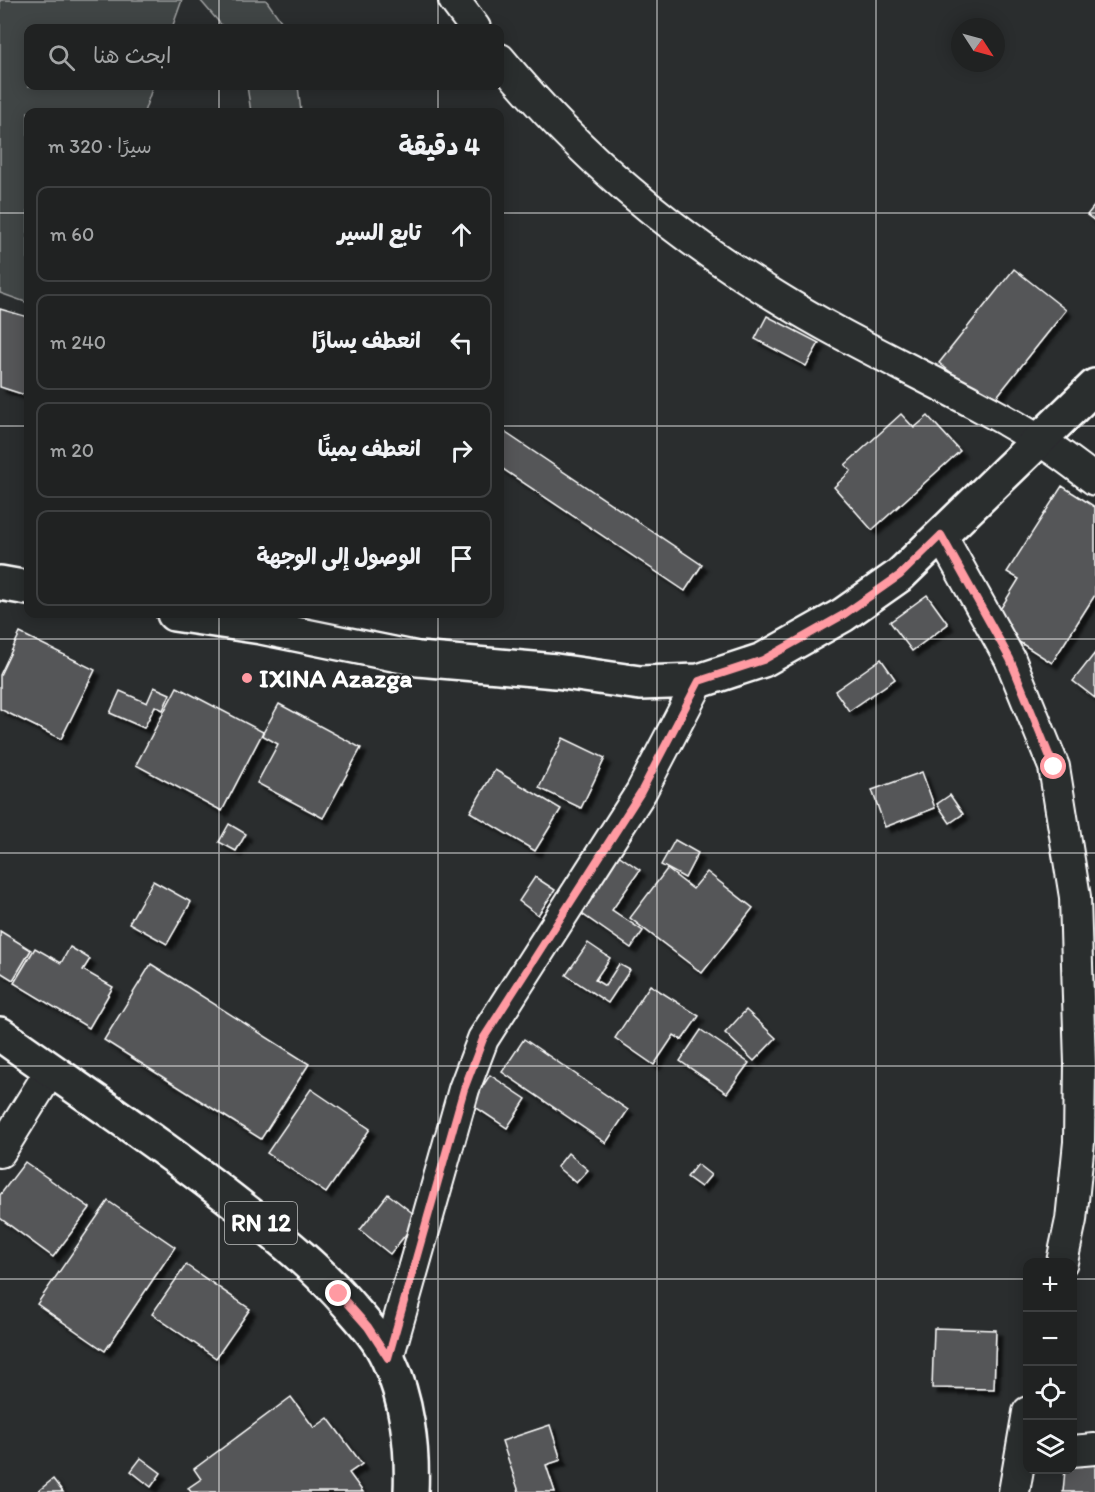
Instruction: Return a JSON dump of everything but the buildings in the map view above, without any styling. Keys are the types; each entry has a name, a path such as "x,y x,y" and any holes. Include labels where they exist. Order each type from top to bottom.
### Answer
{"main road":[{"path":"201,618 261,627 418,659 556,671 640,683 699,681 763,660 843,615 900,575 1041,441 1095,386"},
{"path":"0,583 24,587"},
{"name":"RN 12","path":"0,1034 211,1183 303,1256 361,1319 388,1358 408,1428 412,1462 411,1492"}],"street":[{"path":"454,0 472,24"},
{"path":"504,64 543,112 588,156 668,225 777,298 1041,441 1095,480"},
{"path":"941,535 1010,659 1054,767 1075,897 1080,1064 1079,1142 1071,1220 1063,1258"},
{"path":"388,1358 464,1089 483,1039 641,792 699,681"},
{"path":"0,1152 51,1070"},
{"path":"1077,1451 1095,1449"},
{"path":"1014,1492 1023,1456"}],"shaded area":[{"path":"0,0 182,0 173,24 24,24 24,90 152,90 145,108 24,108 24,302 0,293"},
{"path":"200,0 266,0 283,24 221,24"},
{"path":"248,90 298,90 301,108 250,108"}],"place":[{"name":"IXINA Azazga","path":"247,678"}],"route":[{"path":"339,1294 368,1327 388,1358 464,1089 483,1039 641,792 699,681 763,660 843,615 900,575 941,535 1010,659 1036,718 1054,767"}]}
